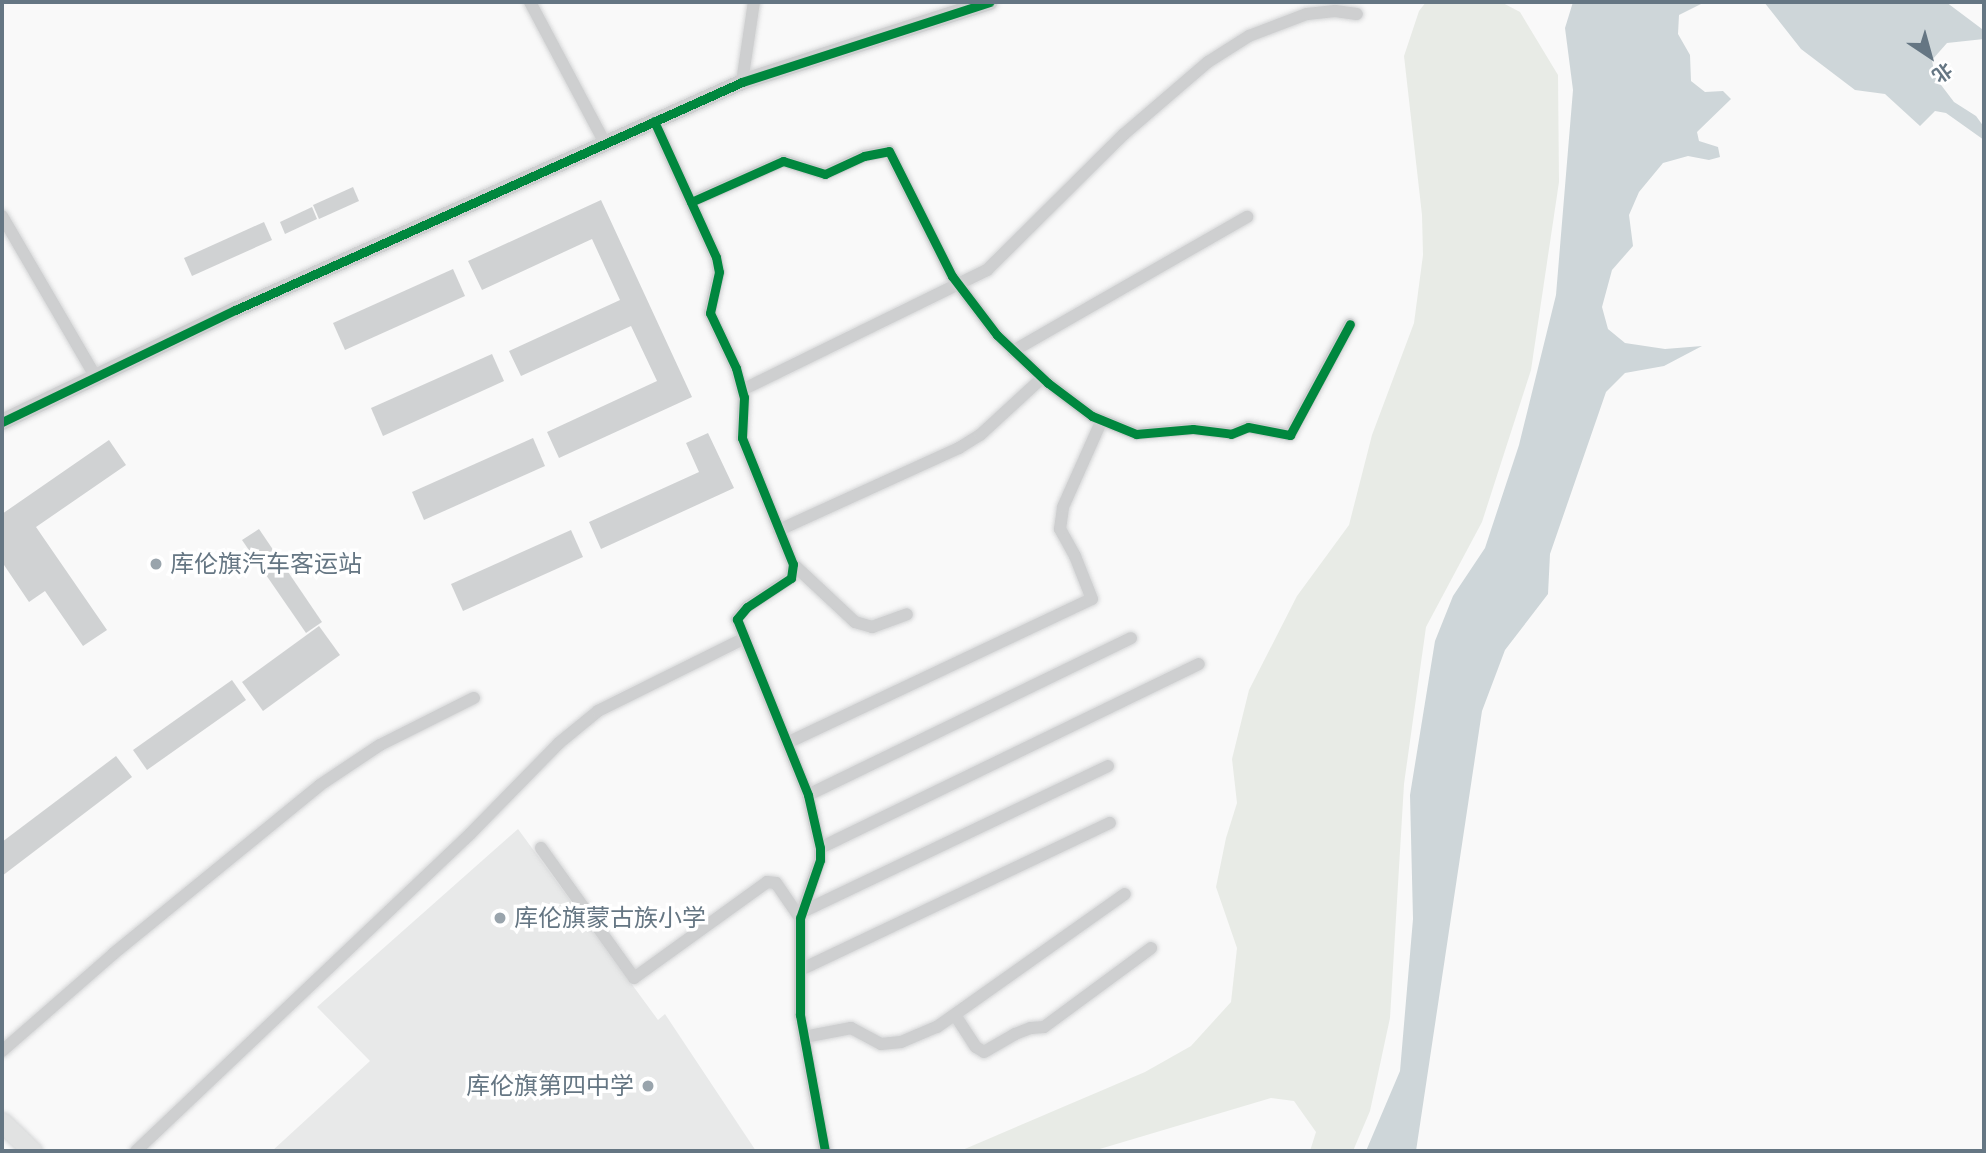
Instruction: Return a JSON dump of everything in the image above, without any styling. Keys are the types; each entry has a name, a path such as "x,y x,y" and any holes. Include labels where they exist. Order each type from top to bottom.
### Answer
{"main road":[{"path":"2,1122 32,1151"}],"street":[{"path":"530,2 605,143"},
{"path":"742,82 754,2"},
{"path":"3,418 742,82 989,2"},
{"path":"743,390 987,271 1123,135 1208,62 1249,36 1307,14 1335,11 1357,15"},
{"path":"654,121 716,257 719,272 710,313 743,390 741,438 793,564 855,622 872,627 907,614"},
{"path":"691,202 783,161 825,174 864,156 889,151 932,241 959,284 998,335 1042,378 1102,420 1136,434 1193,429 1231,434 1248,428 1290,435 1350,324"},
{"path":"2,216 95,376"},
{"path":"1013,351 1247,216"},
{"path":"779,530 959,448 980,435 1042,378"},
{"path":"787,743 1092,600 1076,556 1059,529 1063,508 1102,420"},
{"path":"793,564 791,578 747,607 737,619 808,795 820,848 820,860 801,915 800,970 804,1037 825,1151"},
{"path":"136,1151 470,834 559,743 598,711 745,638"},
{"path":"808,795 1130,638"},
{"path":"820,848 1199,664"},
{"path":"2,1051 113,954 320,785 380,746 474,698"},
{"path":"801,915 1108,766"},
{"path":"800,970 1110,823"},
{"path":"541,848 634,978 767,882 776,883 801,915"},
{"path":"804,1037 851,1028 881,1044 901,1042 937,1027 1125,894"},
{"path":"955,1015 976,1047 984,1052 1031,1027 1044,1027 1151,948"}],"shaded area":[{"path":"1426,2 1501,2 1520,12 1558,75 1559,182 1531,370 1482,522 1426,627 1404,784 1390,1018 1370,1111 1353,1151 1310,1151 1316,1132 1294,1101 1271,1098 1093,1151 960,1151 1145,1072 1191,1046 1231,1002 1237,948 1216,887 1226,838 1237,803 1232,759 1249,690 1297,596 1349,525 1372,435 1414,323 1423,255 1422,215 1404,56 1419,11"},
{"path":"1573,2 1705,2 1679,15 1678,34 1690,55 1691,81 1705,92 1723,91 1731,99 1697,132 1699,141 1718,147 1720,157 1709,160 1688,156 1663,163 1639,192 1629,215 1633,246 1612,270 1602,307 1608,329 1625,343 1665,349 1702,346 1664,366 1625,373 1606,392 1550,554 1548,594 1505,650 1482,711 1416,1151 1366,1151 1400,1071 1413,919 1410,795 1435,641 1453,596 1485,548 1519,445 1556,295 1573,90 1565,28"},
{"path":"1764,2 1946,2 1982,29 1984,39 1947,43 1932,60 1935,77 1954,102 1976,116 1984,127 1984,140 1946,113 1935,111 1920,126 1885,94 1855,90 1801,49"},
{"name":"库伦旗蒙古族小学","path":"518,829 658,1020 665,1014 756,1151 272,1151 370,1061 317,1007"}],"building":[{"path":"353,187 359,201 319,219 313,205"},
{"path":"601,200 692,397 559,458 547,432 657,381 631,326 521,376 509,351 620,300 592,239 482,290 468,261"},
{"path":"312,207 317,219 285,234 280,222"},
{"path":"264,222 272,240 192,276 184,258"},
{"path":"453,269 465,296 345,350 333,323"},
{"path":"492,354 504,381 383,436 371,408"},
{"path":"708,433 734,488 601,549 589,522 699,472 686,443"},
{"path":"533,438 545,466 424,520 412,492"},
{"path":"109,440 126,465 36,527 107,630 83,646 45,591 29,602 2,562 2,514"},
{"path":"259,529 322,622 306,633 242,540"},
{"path":"571,530 583,557 463,611 451,584"},
{"path":"319,626 340,655 263,711 242,682"},
{"path":"232,680 246,700 147,770 133,750"},
{"path":"116,756 132,777 2,876 2,842"}],"cycle path":[{"path":"2,422 235,310 742,82 989,2"},
{"path":"654,121 716,257 719,272 710,313 736,368 744,397 742,438 793,564 791,578 747,607 737,619 808,795 820,848 820,860 800,918 800,1015 825,1151"},
{"path":"691,202 783,161 825,174 864,156 889,151 952,276 997,335 1048,383 1092,416 1136,434 1193,429 1231,434 1248,427 1290,435 1350,324"}],"place":[{"name":"库伦旗汽车客运站","path":"156,564"},
{"name":"库伦旗蒙古族小学","path":"500,918"},
{"name":"库伦旗第四中学","path":"648,1086"}]}
